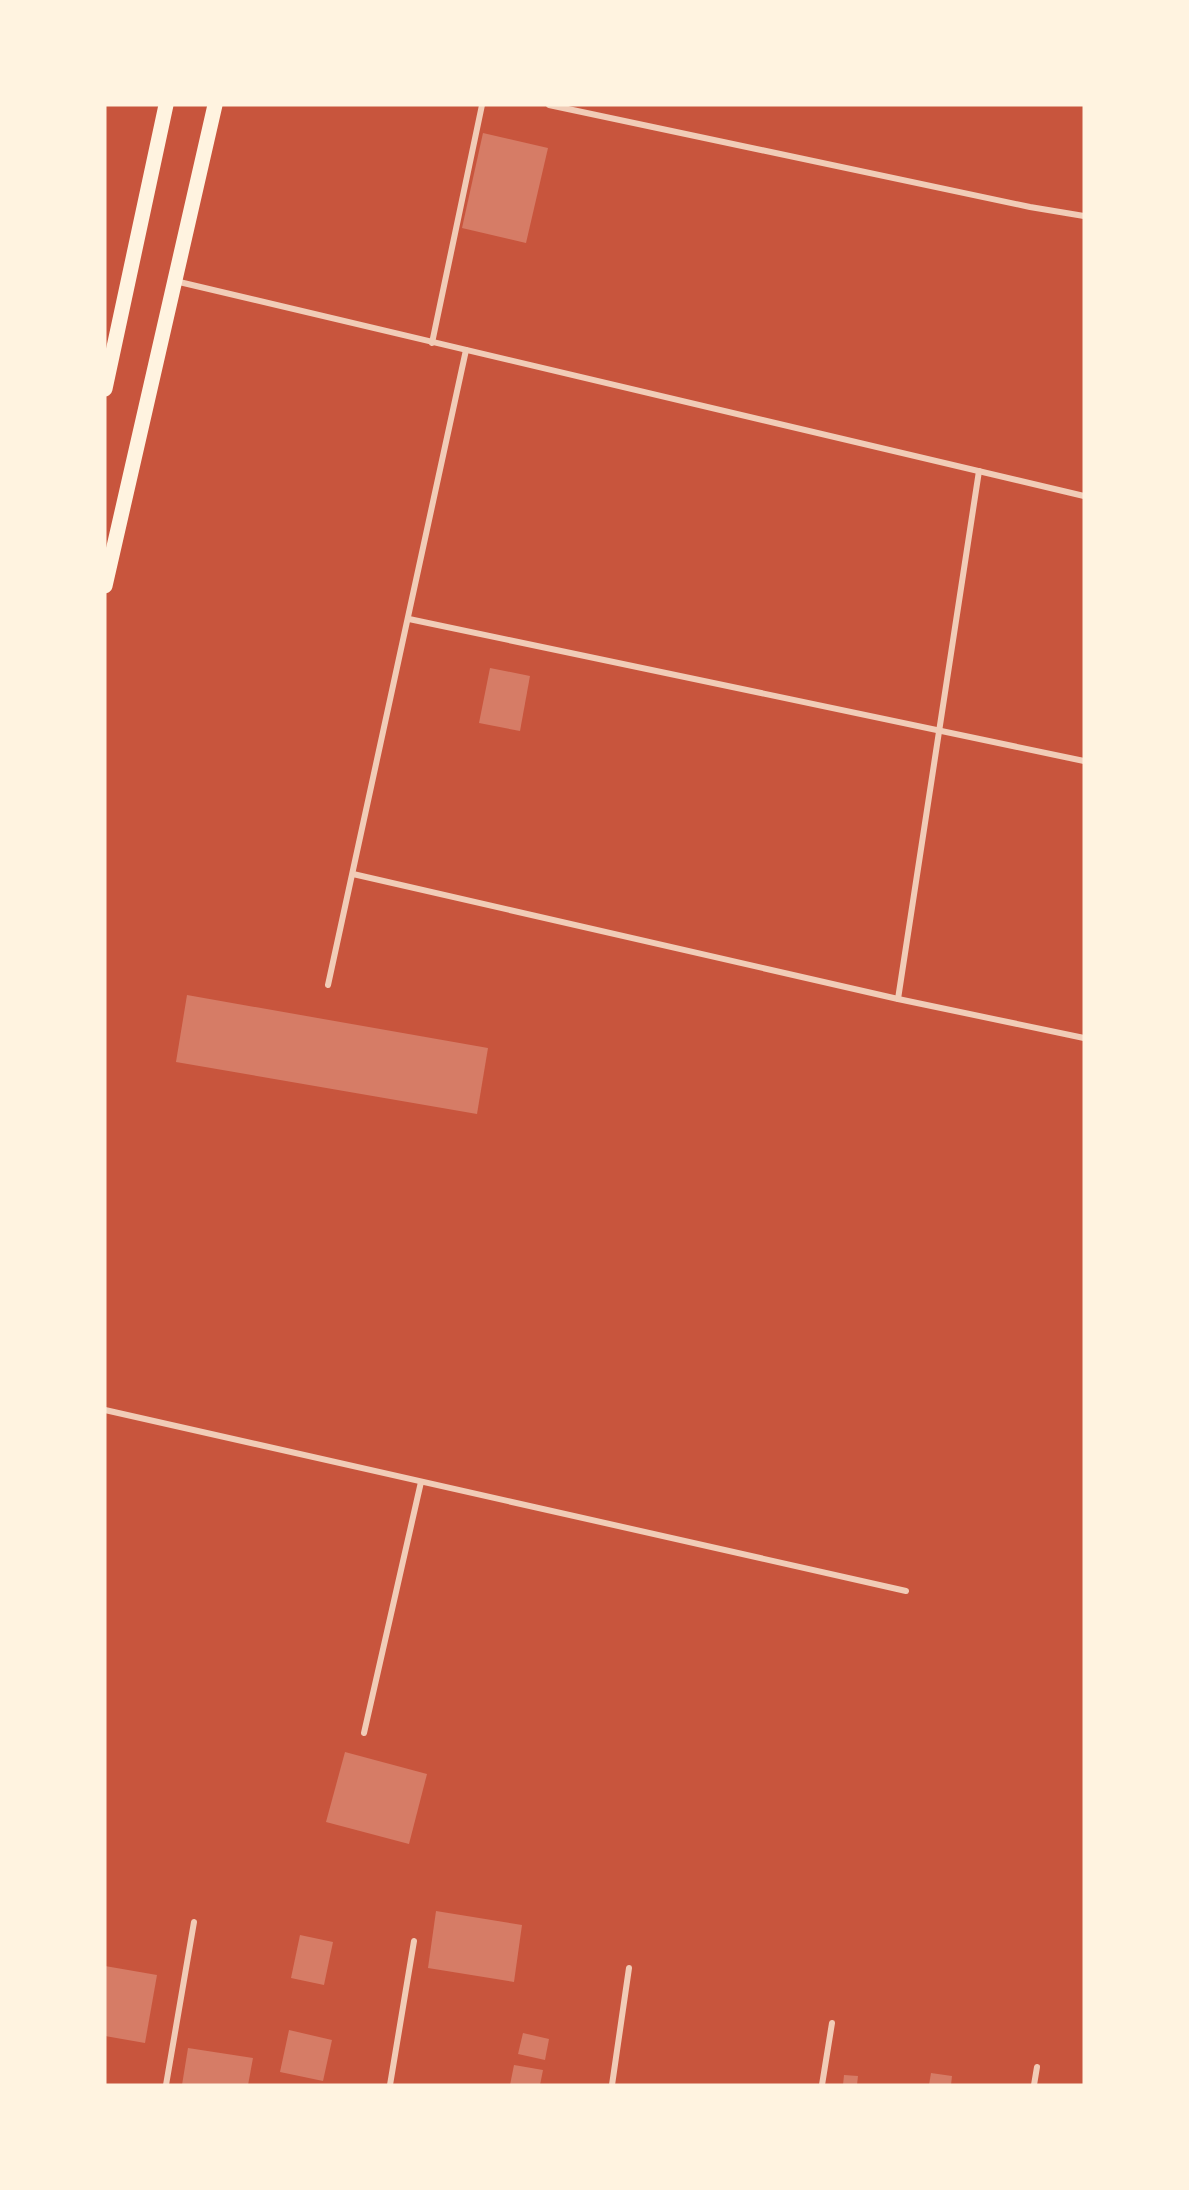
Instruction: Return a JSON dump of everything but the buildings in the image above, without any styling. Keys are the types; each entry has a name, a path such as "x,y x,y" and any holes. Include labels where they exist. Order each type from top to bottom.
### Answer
{"main road":[{"path":"105,389 166,105"},
{"path":"105,586 215,105"}],"street":[{"path":"432,343 482,105"},
{"path":"549,105 1030,207 1084,216"},
{"path":"175,281 1084,496"},
{"path":"328,985 466,350"},
{"path":"898,999 979,471"},
{"path":"409,619 1084,761"},
{"path":"353,874 898,999 1084,1038"},
{"path":"105,1410 906,1591"},
{"path":"364,1733 421,1482"},
{"path":"166,2085 194,1922"},
{"path":"390,2085 414,1941"},
{"path":"612,2085 629,1968"},
{"path":"822,2085 832,2024"},
{"path":"1034,2085 1037,2067"}]}
